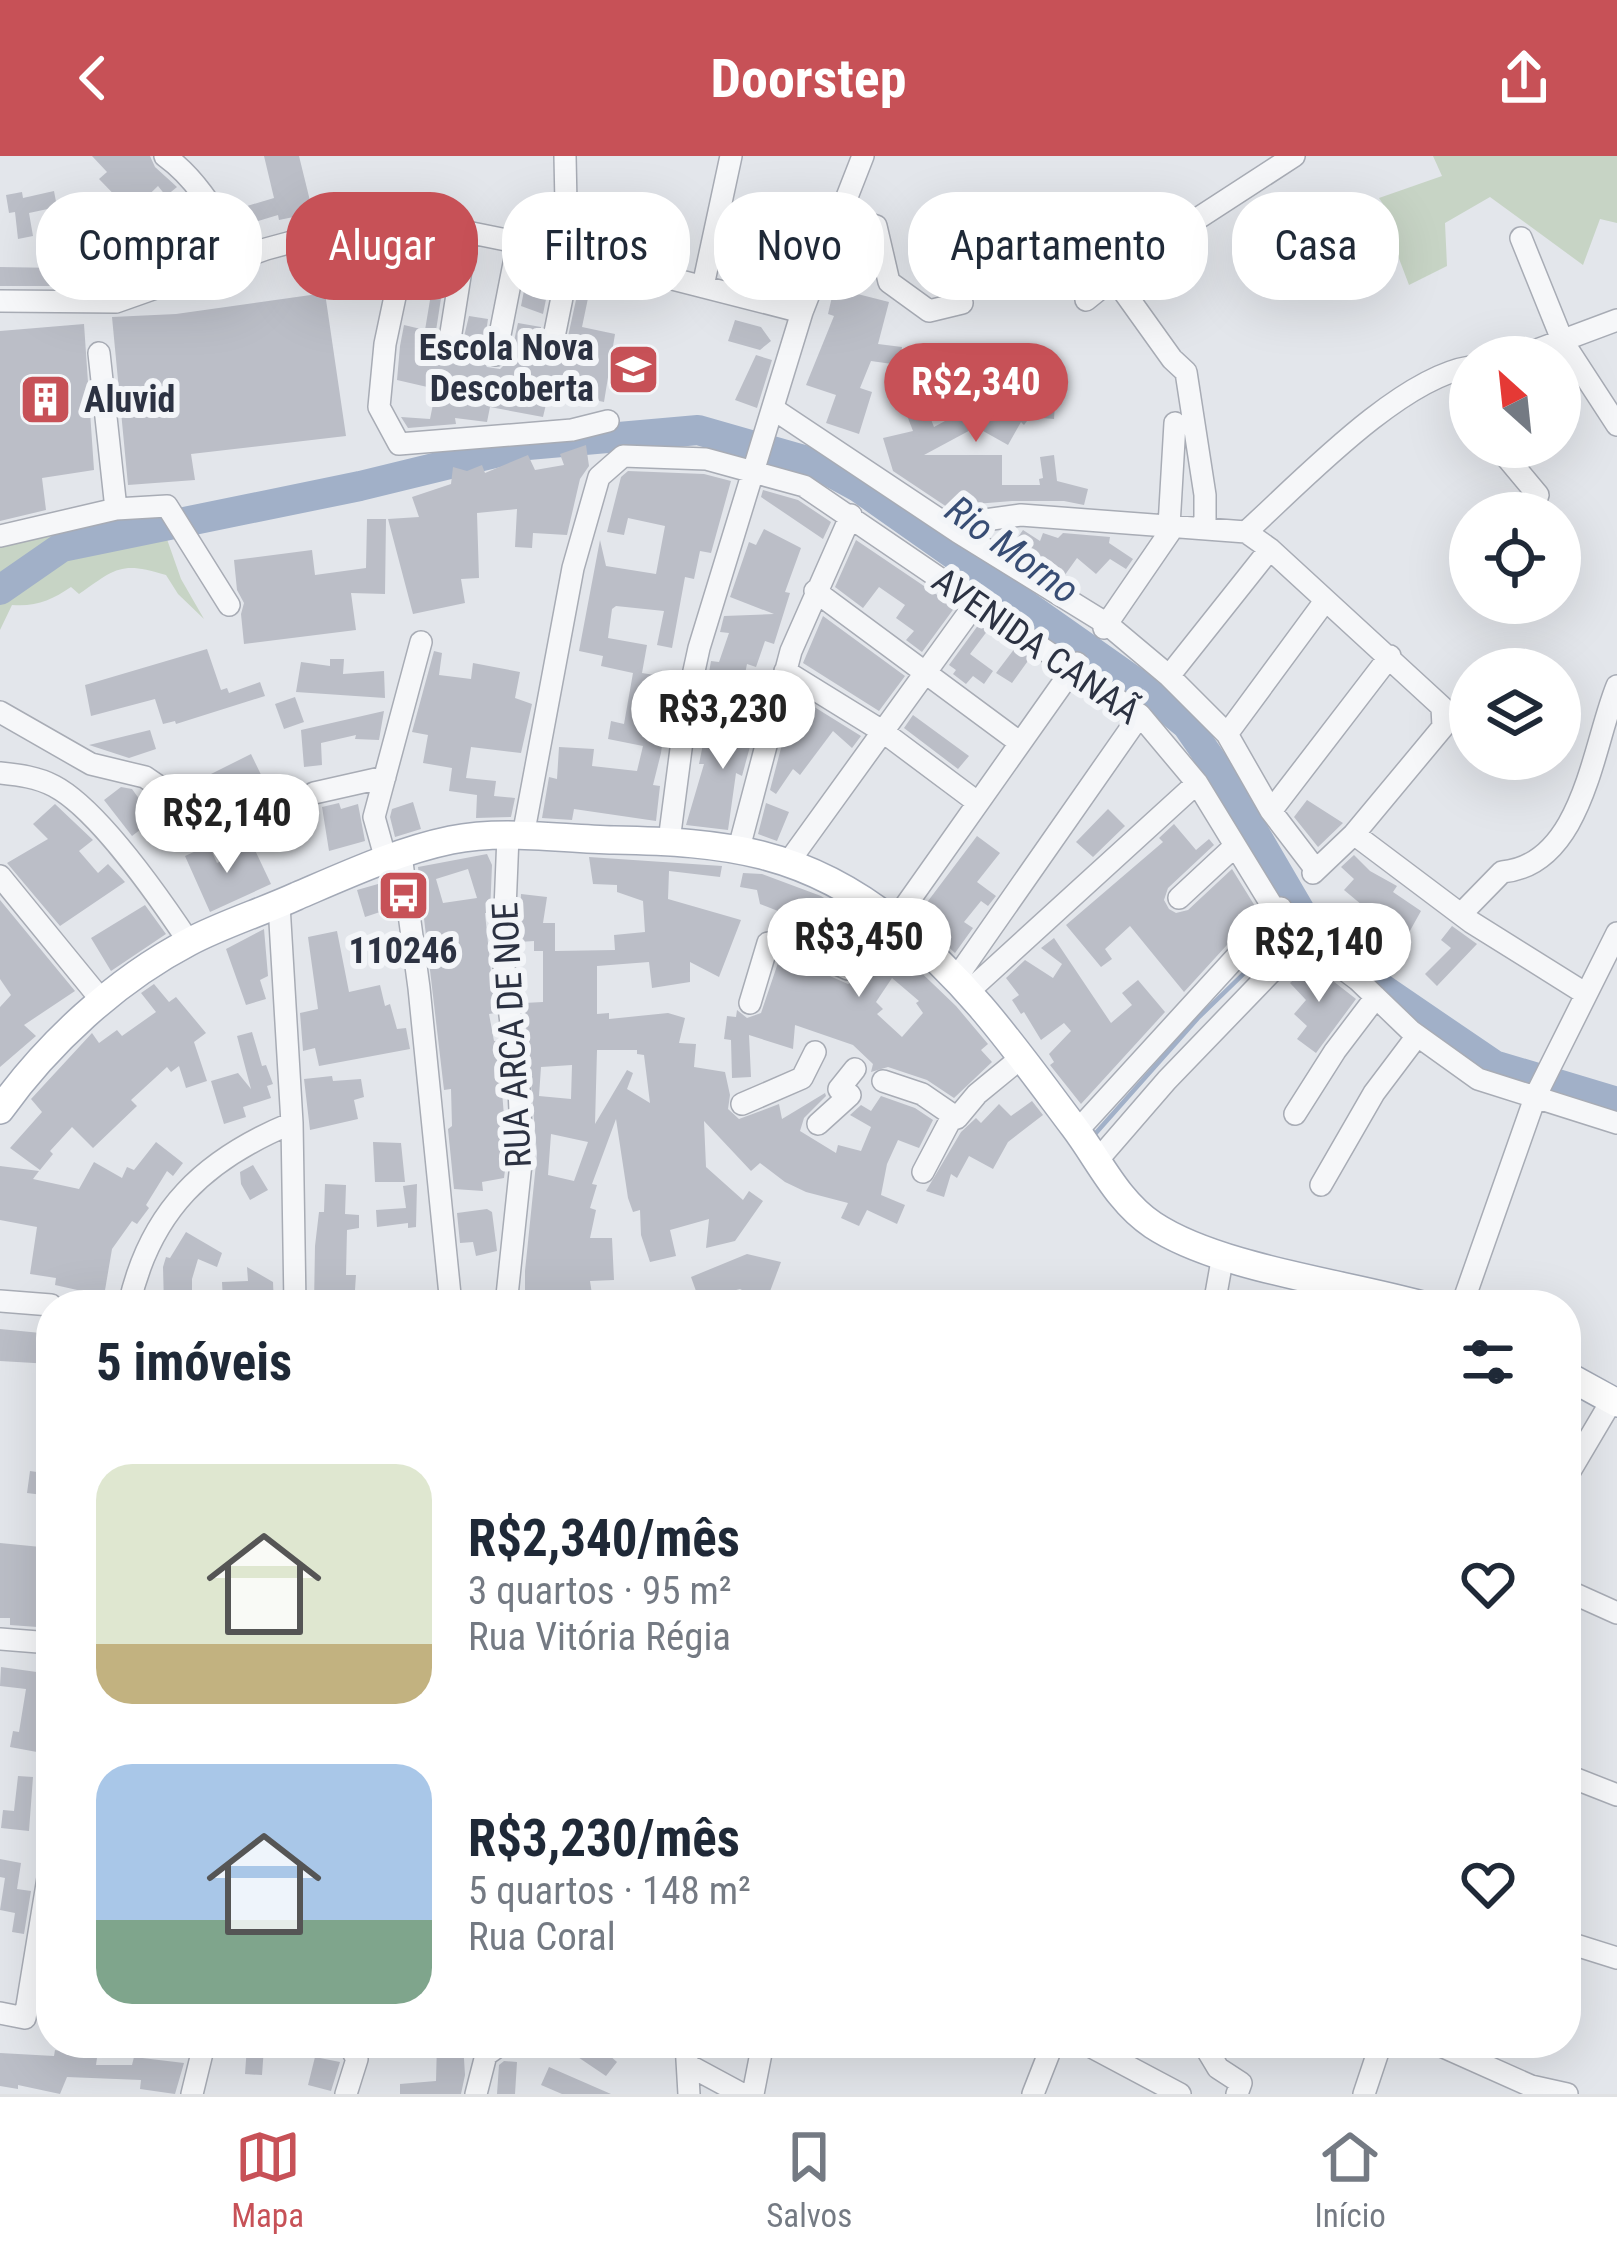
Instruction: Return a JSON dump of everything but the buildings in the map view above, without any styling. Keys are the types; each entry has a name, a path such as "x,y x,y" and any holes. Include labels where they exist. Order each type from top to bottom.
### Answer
{"main road":[{"path":"0,1110 16,1088 103,1002 189,942 393,858 452,840 515,836 739,848 790,860 872,905 963,984 1077,1131 1115,1189 1153,1225 1223,1256 1360,1290"},
{"path":"1581,1383 1615,1401"}],"street":[{"path":"165,156 202,192"},
{"path":"565,156 566,192"},
{"path":"703,286 731,156"},
{"path":"849,192 863,156"},
{"path":"1208,214 1294,156"},
{"path":"1521,238 1561,336"},
{"path":"884,260 889,282 928,311 962,303"},
{"path":"690,283 802,312"},
{"path":"0,301 122,300"},
{"path":"395,300 379,407 399,444 572,430 608,421"},
{"path":"450,340 456,300"},
{"path":"496,356 507,300"},
{"path":"555,332 561,300"},
{"path":"669,841 699,648 807,300"},
{"path":"1130,300 1186,372 1205,495 1204,529"},
{"path":"1576,336 1617,320"},
{"path":"99,353 116,509"},
{"path":"1581,369 1617,425"},
{"path":"1246,532 1320,464 1426,381 1449,374"},
{"name":"AVENIDA CANAÃ","path":"774,413 1105,626 1168,676 1227,734 1271,811 1315,872 1354,834"},
{"path":"1105,626 1171,526 1175,423"},
{"name":"AVENIDA CANAÃ","path":"599,477 614,461 638,455 758,466 804,486 851,514 975,604 1075,666 1140,715 1197,783 1279,913 1077,1131"},
{"path":"1516,468 1536,492"},
{"name":"RUA ARCA DE NOE","path":"508,1290 523,1154 503,958 515,836 573,568 599,477"},
{"path":"0,536 116,509 151,506 171,510 229,605"},
{"path":"739,848 785,671 851,514"},
{"path":"958,532 985,520 1021,515 1246,532 1270,548 1442,707 1443,727 1354,834 1461,914 1586,994"},
{"path":"1168,676 1270,548"},
{"path":"815,591 1019,742"},
{"path":"1227,734 1325,601"},
{"path":"790,860 975,604"},
{"path":"421,642 374,817 393,858 419,988 449,1290"},
{"path":"1271,811 1390,656"},
{"path":"894,922 1075,666"},
{"path":"785,671 883,731 977,802"},
{"path":"1461,914 1502,872 1517,871 1557,843 1602,741 1616,690"},
{"path":"0,712 91,764 145,776 161,788"},
{"path":"963,984 1140,715"},
{"path":"0,772 29,776 80,803 157,895 189,942"},
{"path":"314,793 385,777"},
{"path":"963,984 1197,783"},
{"path":"1179,898 1235,846"},
{"path":"0,876 103,1002"},
{"path":"278,904 292,1123 295,1290"},
{"path":"1467,1290 1535,1097 1617,933"},
{"path":"1096,1162 1300,937 1417,1036 1478,1079 1617,1123"},
{"path":"750,1004 759,939 804,949 848,969"},
{"path":"1295,1114 1334,1051 1376,998"},
{"path":"1321,1185 1374,1093 1417,1036"},
{"path":"742,1104 802,1078 815,1052"},
{"path":"883,1081 922,1094 957,1118 977,1094 1022,1058"},
{"path":"818,1124 850,1095 839,1089 855,1069"},
{"path":"923,1172 953,1115"},
{"path":"132,1290 137,1267 187,1190 219,1159 292,1123"},
{"path":"1217,1290 1223,1256"},
{"path":"0,1301 36,1305"},
{"path":"1581,1454 1615,1401"},
{"path":"1581,1597 1617,1613"},
{"path":"0,1639 36,1642"},
{"path":"1581,1781 1617,1795"},
{"path":"1581,1947 1617,1958"},
{"path":"0,2013 25,2018 36,1952"},
{"path":"192,2094 201,2058"},
{"path":"346,2094 356,2058"},
{"path":"476,2094 485,2058"},
{"path":"688,2058 689,2094"},
{"path":"753,2094 760,2058"},
{"path":"1033,2094 1048,2058"},
{"path":"1112,2058 1180,2094"},
{"path":"1212,2058 1240,2083 1237,2094"},
{"path":"1364,2094 1376,2058"},
{"path":"1470,2058 1531,2086 1567,2094"},
{"path":"689,2066 742,2094"}],"green space":[{"path":"1433,156 1617,156 1617,223 1600,219 1583,265 1490,197 1445,223 1447,266 1409,285 1399,259 1396,192 1442,176"},
{"path":"156,508 181,579 204,619 166,575 128,568 79,594 71,587 43,602 12,605 0,630 0,538"}],"waterway":[{"name":"Rio Morno","path":"0,590 62,547 360,486 528,445 698,430 814,463 858,487 1135,682 1187,725 1303,916 1362,975 1494,1065 1617,1102"},
{"path":"1095,1134 1198,1018 1303,916"}],"place":[{"name":"Escola Nova Descoberta","path":"633,369"},
{"name":"Aluvid","path":"45,400"},
{"name":"110246","path":"403,895"}]}
